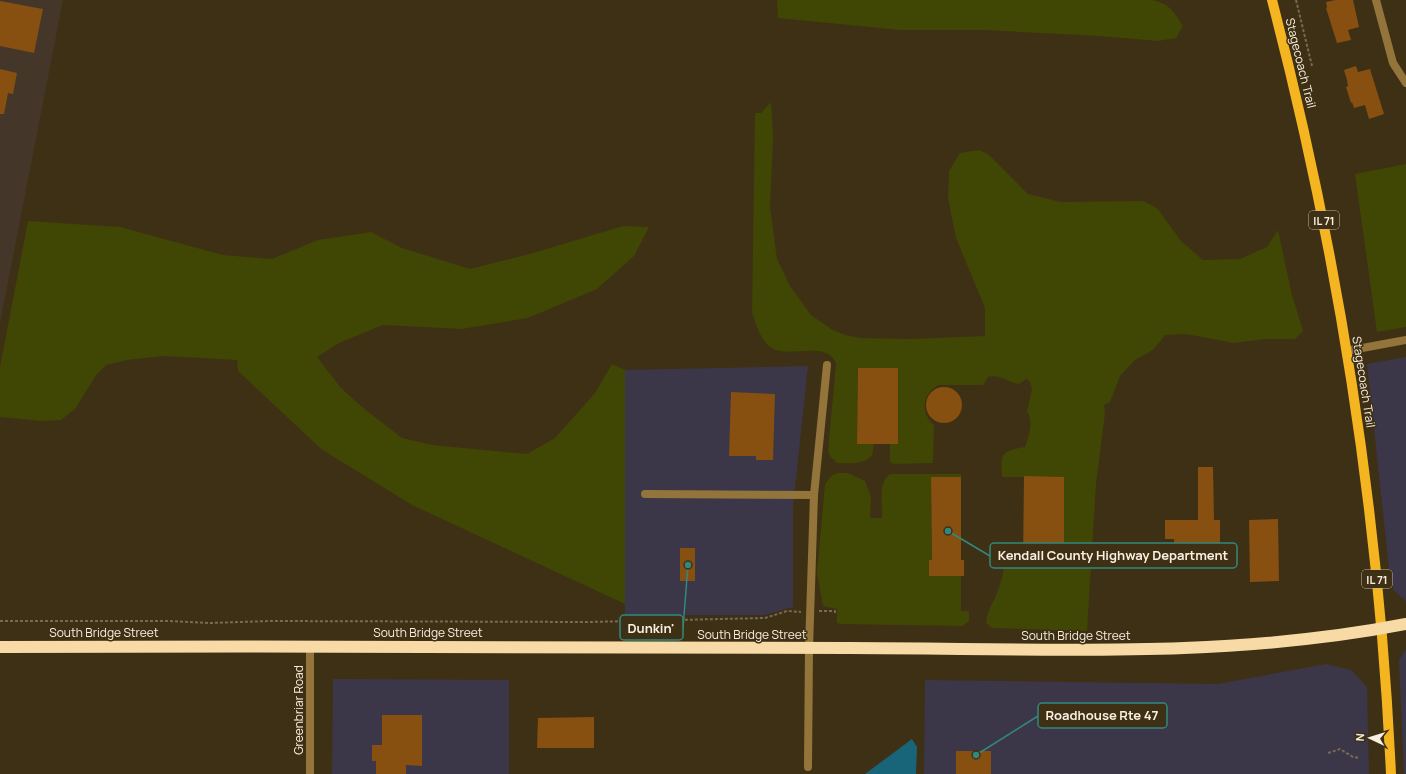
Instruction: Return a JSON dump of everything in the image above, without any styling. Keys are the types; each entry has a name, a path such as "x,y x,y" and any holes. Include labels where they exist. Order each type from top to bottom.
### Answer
{"highway":[{"name":"South Bridge Street","path":"0,647 310,646 1098,650 1237,646 1382,629 1406,624"}],"main road":[{"name":"Stagecoach Trail","path":"1272,0 1296,93 1322,212 1346,351 1363,462 1382,629 1391,774"}],"street":[{"path":"1376,0 1392,63 1406,83"},
{"path":"1346,351 1406,340"},
{"path":"808,768 809,648 814,495 827,364"},
{"path":"645,494 814,495"},
{"name":"Greenbriar Road","path":"310,646 310,774"}],"path":[{"path":"1296,0 1312,66"},
{"path":"0,621 170,621 210,623 270,620 588,622 765,618 787,611 796,612"},
{"path":"826,611 835,611 835,614"},
{"path":"1328,753 1340,749 1353,757 1360,758"}],"shaded area":[{"path":"0,0 63,0 0,323"},
{"path":"1406,357 1406,601 1394,591 1390,577 1367,364"},
{"path":"808,366 793,507 793,607 764,615 625,615 625,370"},
{"path":"1406,649 1406,774 1404,774 1399,660"},
{"path":"1326,664 1351,670 1367,687 1369,774 924,774 925,680 1218,684"},
{"path":"333,679 509,680 509,774 332,774"}],"green space":[{"path":"777,0 1151,0 1162,3 1170,8 1183,26 1176,38 1158,41 1100,36 984,30 900,30 778,18"},
{"path":"771,102 773,139 770,207 777,259 790,286 811,315 831,329 845,335 860,338 910,339 985,336 985,308 956,238 948,198 949,171 960,153 979,150 989,155 1028,194 1060,202 1143,201 1157,208 1181,241 1203,260 1240,259 1267,247 1278,230 1292,295 1303,331 1295,339 1265,339 1234,343 1186,334 1165,335 1153,350 1135,360 1120,376 1110,402 1104,405 1105,413 1096,484 1087,631 992,628 986,623 1002,579 1006,546 1021,546 1021,552 1064,561 1064,477 1002,477 1002,459 1004,455 1006,452 1011,450 1025,447 1029,434 1030,420 1027,411 1032,389 1030,382 1026,379 1019,384 1001,377 993,376 988,377 983,385 939,385 929,393 925,404 926,415 934,425 933,463 894,464 890,462 890,444 898,443 898,368 858,368 857,443 874,444 872,455 865,461 851,463 837,463 830,456 828,451 836,364 831,356 824,352 785,351 776,350 769,346 761,335 752,313 755,113 761,113"},
{"path":"1406,164 1406,327 1377,332 1355,174"},
{"path":"28,221 120,227 223,255 272,259 318,240 371,232 402,248 470,269 530,254 623,226 649,227 634,256 597,289 528,318 462,329 383,325 339,343 317,357 341,388 362,407 402,438 432,445 527,454 555,438 595,393 612,364 625,370 625,604 412,505 321,449 238,371 237,360 164,356 127,360 106,365 97,374 75,409 61,420 42,421 0,417 0,367"},
{"path":"838,473 848,473 865,481 871,497 870,518 882,518 883,483 890,474 961,474 961,477 931,477 932,560 929,560 929,576 961,576 961,611 969,611 969,621 963,626 837,623 837,609 823,606 817,573 825,484 832,475"}],"water":[{"path":"912,739 917,747 916,774 865,774"}],"building":[{"path":"1335,0 1353,0 1359,27 1348,30 1351,40 1337,43 1326,8 1326,2"},
{"path":"0,1 43,9 34,53 0,46"},
{"path":"1356,66 1358,72 1370,69 1384,114 1369,119 1365,105 1354,108 1352,102 1351,103 1346,87 1348,86 1344,70"},
{"path":"0,69 17,73 13,94 8,93 4,114 0,114"},
{"path":"858,368 898,368 898,444 857,444"},
{"path":"944,387 957,392 962,405 957,418 944,423 931,418 926,405 931,392"},
{"path":"731,392 775,394 773,460 756,460 756,456 729,456"},
{"path":"1198,467 1213,467 1214,520 1220,520 1220,548 1211,548 1211,554 1188,554 1188,552 1184,552 1184,548 1174,548 1174,539 1165,539 1165,520 1198,520"},
{"path":"1024,476 1064,477 1064,561 1023,561"},
{"path":"931,477 961,477 961,560 964,560 964,576 929,576 929,560 932,560"},
{"path":"1278,519 1279,581 1250,582 1249,520"},
{"path":"680,548 695,548 695,581 680,581"},
{"path":"382,715 422,715 422,766 406,765 406,774 376,774 376,761 372,761 372,745 382,745"},
{"path":"594,717 594,748 537,748 538,718"},
{"path":"956,751 991,751 991,774 956,774"}],"place":[{"name":"Kendall County Highway Department","path":"948,531"},
{"name":"Dunkin'","path":"688,565"},
{"name":"Roadhouse Rte 47","path":"976,755"}]}
